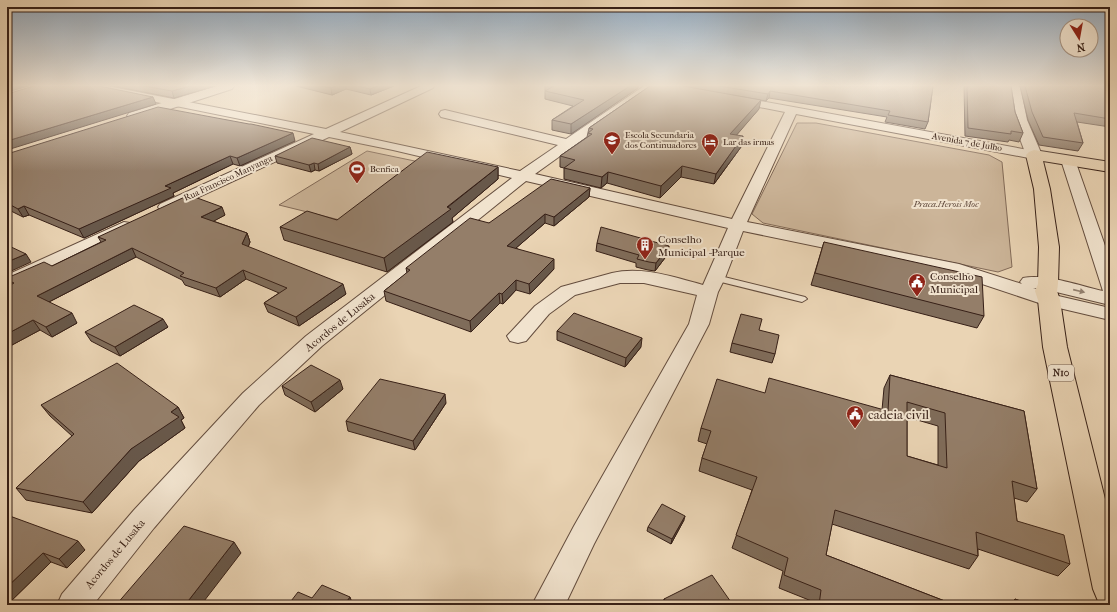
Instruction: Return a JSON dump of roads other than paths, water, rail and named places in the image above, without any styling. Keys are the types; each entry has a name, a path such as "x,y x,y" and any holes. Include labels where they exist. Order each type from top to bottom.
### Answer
{"main road":[{"name":"Avenida 7 de Julho","path":"1034,154 1110,167"},
{"name":"N10","path":"1034,154 1042,189 1049,247 1048,292 1055,347 1110,589"}],"street":[{"path":"121,120 138,115"},
{"path":"232,115 392,146 737,225 959,270 988,279 1048,292 1110,298"},
{"name":"Rua Francisco Manyanga","path":"154,213 366,115"},
{"path":"448,115 568,144"},
{"name":"Acordos de Lusaka","path":"73,605 144,519 251,399 314,341 524,175 568,144 614,115"},
{"path":"548,605 584,535 699,324 712,285 737,225 790,115"},
{"name":"Avenida 7 de Julho","path":"817,115 1034,154"},
{"path":"1019,115 1034,154"},
{"path":"1068,160 1110,288"},
{"path":"7,282 133,222"},
{"path":"518,336 542,310 568,291 619,277 644,277 666,281 712,285"},
{"path":"1048,292 1110,314"}],"lane":[{"path":"712,285 802,299"}],"place":[{"name":"Escola Secundaria dos Continuadores","path":"612,155"},
{"name":"Lar das irmas","path":"710,157"},
{"name":"Benfica","path":"357,184"},
{"name":"Conselho Municipal -Parque","path":"645,260"},
{"name":"Conselho Municipal","path":"917,297"},
{"name":"cadeia civil","path":"855,429"}],"park label":[{"name":"Praca.Herois Moc","path":"946,204"}]}
